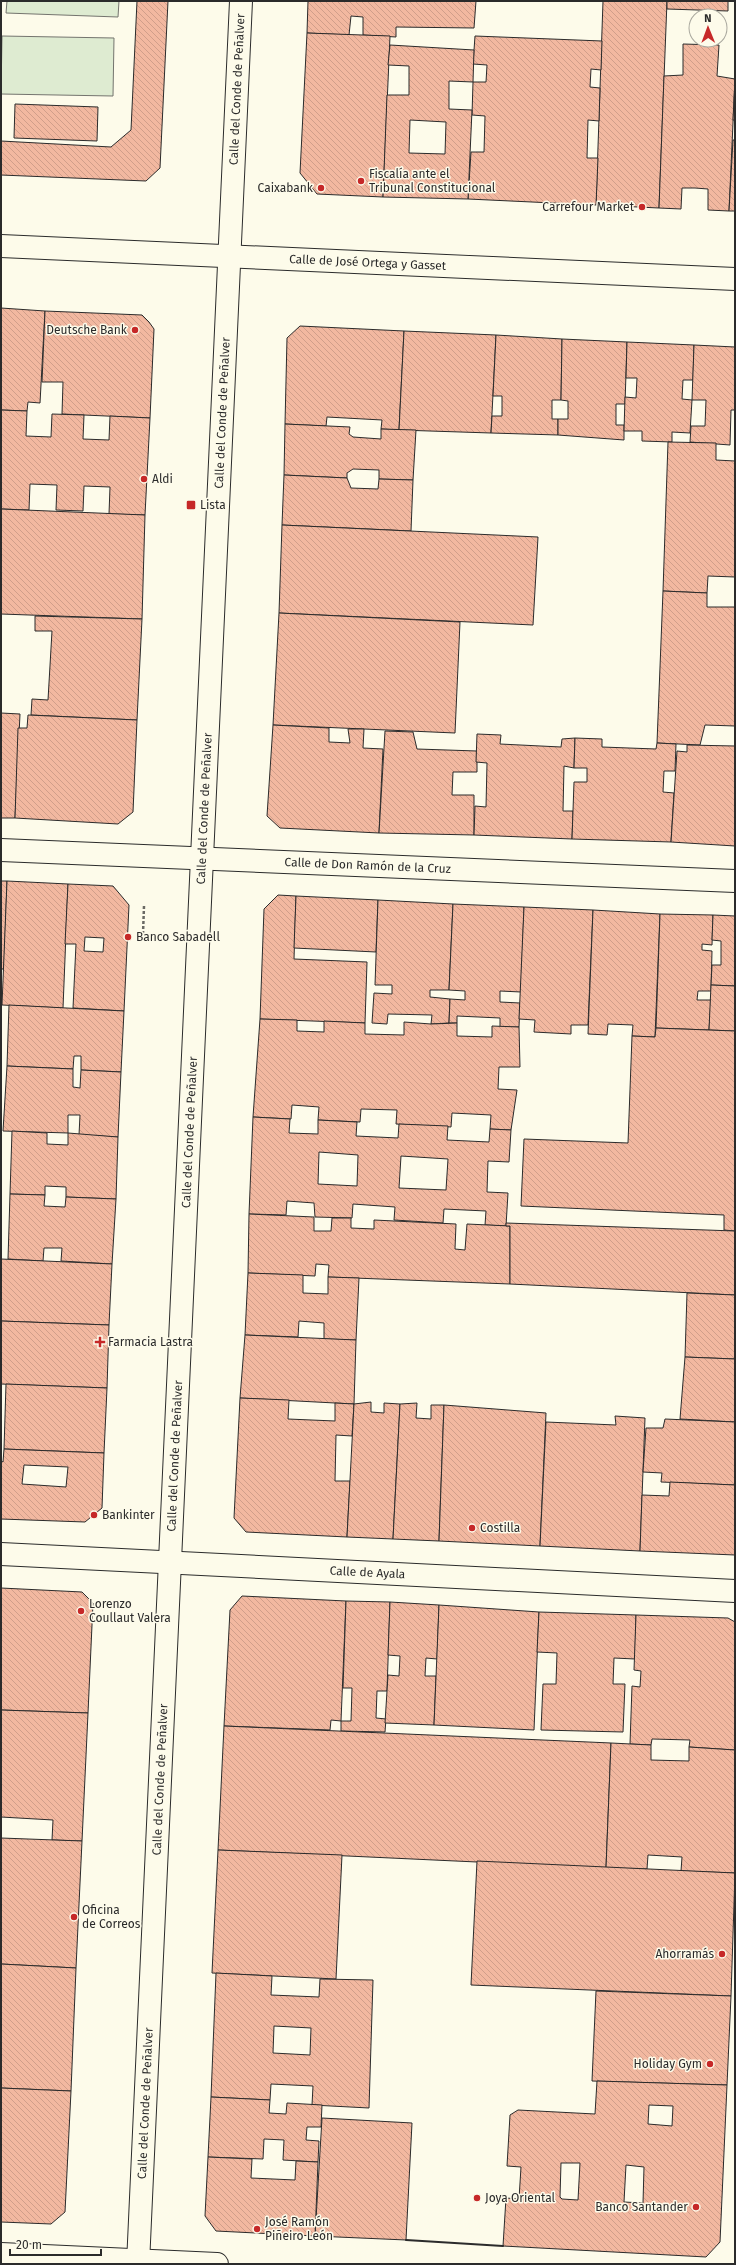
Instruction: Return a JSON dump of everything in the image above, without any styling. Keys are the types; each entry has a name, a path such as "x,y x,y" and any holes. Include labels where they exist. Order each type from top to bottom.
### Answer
{"street":[{"name":"Calle del Conde de Peñalver","path":"138,2262 241,1"},
{"name":"Calle de José Ortega y Gasset","path":"1,246 735,279"},
{"name":"Calle de Don Ramón de la Cruz","path":"1,850 202,860 735,881"},
{"name":"Calle de Ayala","path":"1,1554 735,1591"},
{"path":"1,2254 138,2262 217,2264"}],"path":[{"path":"143,934 144,906"}],"green space":[{"path":"7,1 119,1 118,17 6,13"},
{"path":"2,36 114,38 113,96 1,94"}],"building":[{"path":"137,1 168,1 160,168 146,181 1,175 1,141 111,147 131,130"},
{"path":"308,1 476,1 474,28 396,27 396,37 363,35 363,17 351,16 349,35 307,33"},
{"path":"603,1 667,1 659,208 596,205"},
{"path":"667,1 728,1 728,8 667,9"},
{"path":"307,33 390,36 383,197 317,194 300,173"},
{"path":"475,36 602,41 601,70 591,69 590,87 600,88 599,121 588,120 587,158 598,158 596,205 468,199 471,152 484,152 485,116 472,115 473,82 486,82 487,65 473,64"},
{"path":"683,44 688,44 688,48 719,48 717,76 735,79 729,211 708,210 708,189 695,188 682,188 681,209 659,208 664,76 683,75"},
{"path":"390,45 474,50 473,82 449,81 449,109 472,110 468,199 383,197 387,95 409,95 409,66 388,65","holes":["410,120 446,122 445,154 409,153"]},
{"path":"735,79 735,120 733,120"},
{"path":"15,104 98,107 97,141 14,138"},
{"path":"733,140 735,140 735,211 729,211"},
{"path":"1,308 45,311 40,403 28,402 27,411 1,410"},
{"path":"45,311 142,315 149,322 154,329 150,418 62,414 63,382 42,382"},
{"path":"300,326 404,331 399,430 381,429 382,420 327,417 326,426 285,424 287,338"},
{"path":"404,331 496,335 491,433 399,430"},
{"path":"496,335 562,339 561,400 552,400 552,419 558,419 558,435 491,433 492,416 502,416 502,396 493,396"},
{"path":"562,339 627,342 625,404 616,404 616,425 624,425 624,440 558,435 558,419 568,419 568,401 561,400"},
{"path":"627,342 694,345 693,380 683,380 682,399 692,400 690,433 672,432 672,442 642,441 642,431 624,431 625,397 636,398 637,378 626,378"},
{"path":"694,345 735,347 735,410 731,410 730,445 690,442 691,426 705,426 706,400 692,400"},
{"path":"1,410 27,411 26,436 51,437 52,414 84,415 83,439 109,440 110,416 150,418 145,515 109,514 110,487 84,486 83,511 56,510 57,485 30,484 29,510 1,509"},
{"path":"285,424 350,427 349,434 353,437 381,439 381,429 416,430 413,480 379,479 379,470 353,469 347,473 347,478 284,475"},
{"path":"668,442 716,443 716,460 735,461 735,577 708,576 707,593 663,591"},
{"path":"284,475 347,478 351,488 378,489 379,479 413,480 411,531 282,525"},
{"path":"1,509 145,515 142,619 1,614"},
{"path":"282,525 538,537 533,625 279,613"},
{"path":"663,591 707,593 707,607 735,607 735,726 705,725 700,745 657,743"},
{"path":"279,613 460,622 455,733 273,725"},
{"path":"35,616 142,619 137,720 31,715 32,699 48,700 52,631 35,631"},
{"path":"1,713 20,714 15,818 1,818"},
{"path":"28,715 137,720 133,812 118,824 15,818 18,728 27,728"},
{"path":"273,725 329,728 329,742 350,743 348,729 364,729 363,748 383,749 379,833 280,828 267,816"},
{"path":"385,731 413,732 417,749 477,751 477,772 453,772 452,795 474,795 474,835 379,833"},
{"path":"477,734 501,735 500,744 561,747 562,739 575,738 574,768 564,766 563,811 573,811 572,839 474,835 475,806 486,807 487,763 476,762"},
{"path":"575,738 602,739 602,747 656,749 657,743 676,744 675,771 664,771 663,792 674,793 671,842 572,839 574,782 587,782 587,768 574,768"},
{"path":"687,745 735,746 735,846 671,842 677,751 687,752"},
{"path":"1,881 7,881 4,969 1,969"},
{"path":"7,881 68,884 63,1008 2,1005"},
{"path":"68,884 113,886 129,905 124,1011 73,1008 76,944 65,944","holes":["85,937 104,938 103,952 84,951"]},
{"path":"278,895 296,896 294,959 367,962 365,1023 260,1019 264,909"},
{"path":"296,896 378,900 376,952 294,948"},
{"path":"378,900 453,904 449,990 430,990 430,997 450,999 449,1023 431,1024 432,1015 388,1014 387,1024 372,1023 374,993 392,994 392,985 375,985"},
{"path":"453,904 524,907 521,992 500,991 500,1002 520,1003 519,1027 500,1027 500,1018 457,1016 457,1023 449,1023 450,999 465,1000 465,991 449,990"},
{"path":"524,907 593,910 588,1025 571,1025 571,1034 534,1032 535,1020 519,1019"},
{"path":"593,910 660,914 655,1037 632,1036 633,1025 608,1024 607,1035 588,1034"},
{"path":"660,914 713,915 712,945 702,944 702,950 712,951 711,991 698,991 697,1000 711,1000 709,1030 656,1028"},
{"path":"713,915 735,916 735,986 711,985 712,965 721,965 721,941 712,940"},
{"path":"711,985 735,986 735,1031 709,1030"},
{"path":"9,1005 124,1011 121,1072 81,1070 81,1056 74,1056 73,1069 7,1066"},
{"path":"260,1019 297,1020 297,1031 324,1032 324,1021 365,1023 365,1034 404,1035 404,1022 431,1024 457,1023 457,1036 492,1037 492,1026 519,1027 520,1067 499,1067 498,1089 517,1090 511,1130 490,1129 491,1115 452,1113 451,1127 396,1124 397,1110 361,1109 360,1122 318,1120 319,1107 292,1105 291,1119 253,1117"},
{"path":"656,1028 735,1031 735,1231 724,1230 724,1215 521,1206 524,1139 628,1143 632,1036 655,1037"},
{"path":"7,1066 73,1069 73,1087 80,1088 81,1070 121,1072 118,1137 79,1135 80,1115 68,1115 68,1133 3,1131"},
{"path":"253,1117 290,1119 289,1133 318,1134 318,1120 357,1122 356,1136 398,1138 399,1124 448,1126 447,1140 489,1142 490,1129 511,1130 509,1162 488,1161 487,1192 508,1193 506,1226 485,1225 486,1211 444,1209 443,1223 394,1220 395,1207 353,1204 352,1218 315,1217 314,1203 287,1201 286,1215 249,1214","holes":["319,1152 358,1155 357,1186 318,1184","401,1156 448,1159 446,1190 399,1188"]},
{"path":"12,1131 47,1133 47,1144 68,1145 68,1133 118,1137 116,1199 66,1197 66,1187 45,1186 45,1195 10,1194"},
{"path":"10,1194 45,1195 44,1206 65,1207 66,1197 116,1199 112,1264 61,1261 62,1248 44,1248 43,1261 8,1259"},
{"path":"249,1214 314,1217 314,1231 331,1231 332,1218 351,1218 351,1228 374,1229 374,1220 456,1224 455,1249 465,1250 467,1224 510,1226 510,1284 328,1277 329,1265 316,1264 315,1276 248,1273"},
{"path":"506,1223 735,1231 735,1295 510,1284 510,1226 506,1226"},
{"path":"1,1259 112,1264 109,1325 1,1321"},
{"path":"248,1273 303,1275 303,1293 328,1294 328,1277 359,1278 356,1340 324,1339 324,1323 299,1321 298,1337 245,1335"},
{"path":"687,1293 735,1295 735,1359 685,1357"},
{"path":"1,1321 109,1325 107,1388 1,1384"},
{"path":"245,1335 356,1340 354,1404 240,1398"},
{"path":"685,1357 735,1359 735,1422 680,1419"},
{"path":"6,1384 107,1388 104,1453 4,1449"},
{"path":"240,1398 289,1400 288,1419 335,1421 335,1403 354,1404 352,1436 336,1435 335,1481 350,1481 347,1537 246,1532 234,1518"},
{"path":"371,1402 371,1412 384,1413 384,1403 400,1404 393,1539 347,1537 354,1404"},
{"path":"417,1403 416,1418 431,1419 431,1405 444,1405 439,1541 393,1539 400,1404"},
{"path":"444,1405 546,1413 540,1546 439,1541"},
{"path":"615,1416 645,1418 640,1551 540,1546 546,1422 616,1425"},
{"path":"665,1419 735,1422 735,1485 661,1482 662,1473 643,1472 646,1428 663,1428"},
{"path":"4,1449 104,1453 102,1508 85,1522 1,1519 1,1461 3,1462","holes":["24,1465 68,1467 66,1487 22,1484"]},
{"path":"670,1482 735,1485 735,1555 640,1551 642,1495 669,1496"},
{"path":"1,1588 82,1592 93,1603 88,1713 1,1710"},
{"path":"242,1596 346,1601 341,1721 331,1720 330,1730 224,1726 230,1610"},
{"path":"346,1601 390,1602 387,1691 377,1691 376,1718 386,1719 385,1732 341,1731 341,1721 351,1721 352,1688 343,1688"},
{"path":"390,1602 439,1605 437,1659 426,1658 425,1676 436,1676 434,1725 385,1723 388,1675 399,1676 400,1656 388,1655"},
{"path":"439,1605 539,1612 534,1730 434,1725"},
{"path":"539,1612 636,1615 635,1659 614,1658 613,1684 625,1684 623,1732 541,1730 543,1684 556,1684 557,1653 537,1652"},
{"path":"636,1615 728,1618 735,1622 735,1750 689,1747 690,1740 652,1739 651,1745 630,1744 632,1686 640,1687 641,1671 634,1670"},
{"path":"1,1710 88,1713 82,1841 52,1840 53,1820 1,1817"},
{"path":"224,1726 611,1743 606,1868 218,1850"},
{"path":"611,1743 651,1745 651,1760 689,1761 689,1747 735,1750 735,1873 681,1871 682,1857 648,1855 647,1869 606,1868"},
{"path":"1,1838 82,1841 76,1968 1,1964"},
{"path":"218,1850 342,1855 336,1979 212,1973"},
{"path":"477,1861 735,1873 731,1996 471,1985"},
{"path":"1,1964 76,1968 71,2091 1,2088"},
{"path":"216,1973 272,1976 271,1995 319,1997 320,1979 373,1980 369,2108 312,2105 313,2086 271,2084 270,2100 211,2097","holes":["274,2026 311,2028 310,2055 273,2053"]},
{"path":"596,1991 731,1996 727,2085 592,2081"},
{"path":"597,2081 727,2085 720,2242 706,2257 503,2246 506,2198 519,2199 521,2167 507,2166 510,2115 518,2110 595,2114","holes":["649,2105 673,2106 672,2126 648,2124","561,2163 580,2163 578,2200 562,2199 560,2197","626,2165 644,2167 643,2203 624,2202"]},
{"path":"1,2088 71,2091 65,2212 51,2224 1,2222"},
{"path":"211,2097 270,2100 269,2113 286,2114 287,2103 322,2105 321,2127 307,2127 306,2140 319,2141 318,2162 283,2160 284,2140 264,2139 263,2159 208,2157"},
{"path":"322,2118 412,2123 406,2240 315,2236"},
{"path":"208,2157 252,2159 251,2178 295,2180 296,2161 318,2162 315,2236 216,2231 205,2216"}],"wall":[{"path":"406,2240 503,2246"}],"place":[{"name":"Fiscalía ante el Tribunal Constitucional","path":"361,181"},
{"name":"Caixabank","path":"321,188"},
{"name":"Carrefour Market","path":"642,207"},
{"name":"Deutsche Bank","path":"135,330"},
{"name":"Aldi","path":"144,479"},
{"name":"Lista","path":"191,505"},
{"name":"Banco Sabadell","path":"128,937"},
{"name":"Farmacia Lastra","path":"100,1342"},
{"name":"Bankinter","path":"94,1515"},
{"name":"Costilla","path":"472,1528"},
{"name":"Lorenzo Coullaut Valera","path":"81,1611"},
{"name":"Oficina de Correos","path":"74,1917"},
{"name":"Ahorramás","path":"722,1954"},
{"name":"Holiday Gym","path":"710,2064"},
{"name":"Joya Oriental","path":"477,2198"},
{"name":"Banco Santander","path":"696,2207"},
{"name":"José Ramón Piñeiro León","path":"257,2229"}]}
